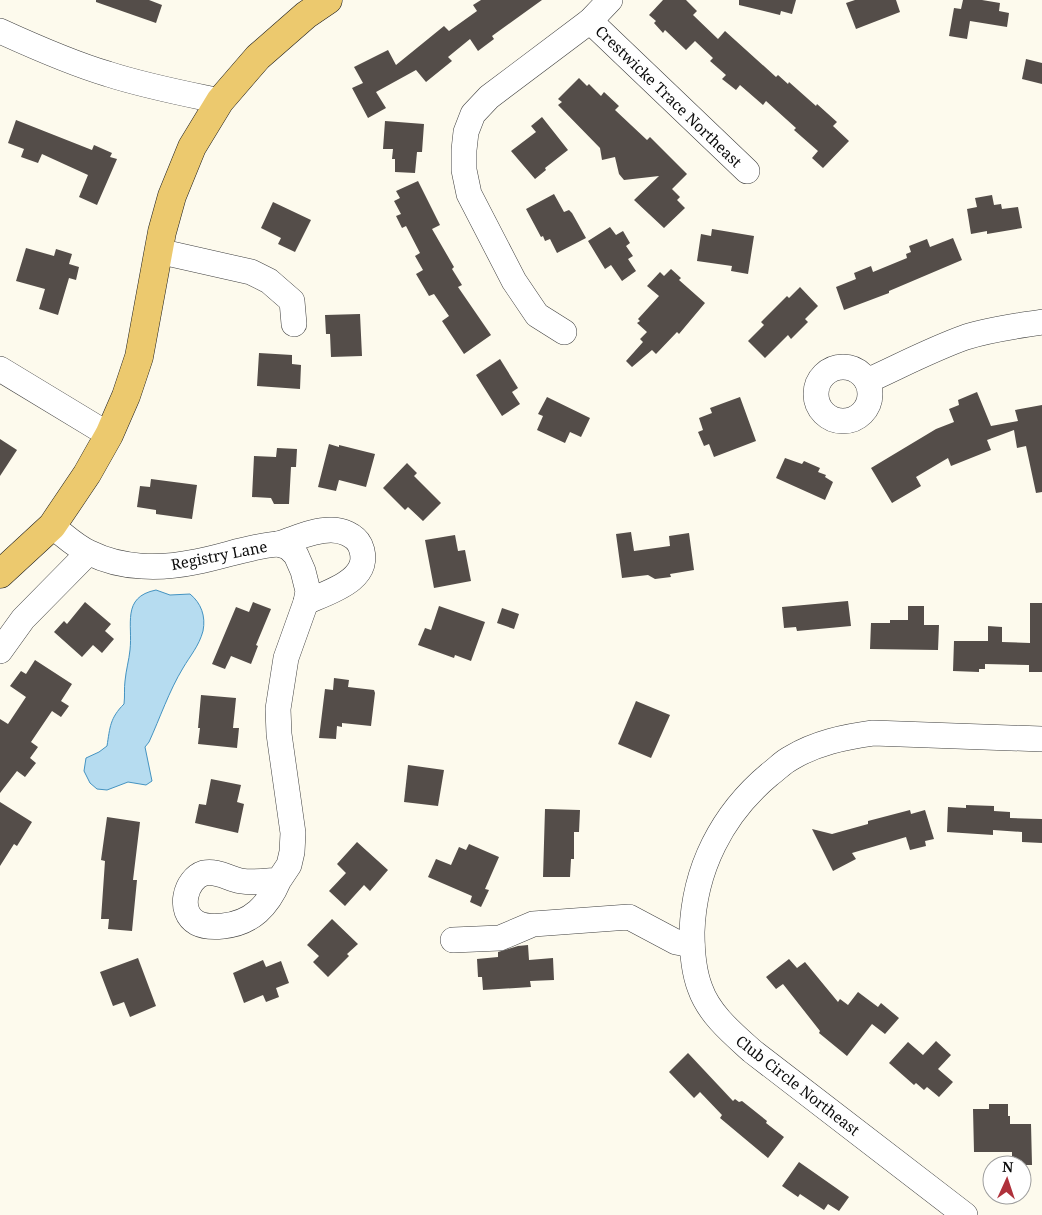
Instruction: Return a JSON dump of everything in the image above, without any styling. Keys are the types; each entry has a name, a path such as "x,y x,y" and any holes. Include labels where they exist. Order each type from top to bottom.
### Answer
{"main road":[{"path":"0,574 52,526 87,474 109,434 126,396 139,357 158,250 172,196 192,147 220,101 258,57 306,15 328,0"}],"street":[{"path":"564,332 537,315 514,281 470,194 464,170 466,132 472,114 489,97 590,20 610,0"},
{"name":"Crestwicke Trace Northeast","path":"590,20 747,170"},
{"path":"0,31 51,54 107,74 164,90 220,101"},
{"path":"158,250 251,272 270,281 292,301 294,324"},
{"path":"867,381 930,351 967,337 1042,322"},
{"path":"0,369 109,434"},
{"name":"Registry Lane","path":"52,526 88,553 110,562 132,566 154,567 196,562 269,544 288,547 300,562 307,581 308,591 306,602 286,658 278,709 279,734 293,833 289,865 279,880"},
{"path":"278,544 319,531 331,530 352,536 359,543 363,560 356,575 341,587 306,602"},
{"path":"0,651 24,618 88,553"},
{"name":"Club Circle Northeast","path":"965,1215 752,1051 729,1030 709,1006 695,974 692,945 693,916 697,891 704,866 726,821 756,786 789,759 816,746 850,736 894,732 1042,739"},
{"path":"453,940 500,938 533,924 629,917 676,942 692,945"}],"water":[{"path":"156,590 170,595 190,594 202,610 204,620 203,631 197,646 173,686 149,742 145,747 152,781 146,785 128,782 107,790 97,789 90,783 84,771 86,758 107,746 113,718 124,704 133,605 145,594"}],"building":[{"path":"96,0 149,0 162,5 156,23 96,2"},
{"path":"481,0 542,0 492,36 494,39 478,51 470,39 448,57 452,61 426,82 416,70 376,92 386,108 368,118 352,88 363,83 354,67 388,50 396,65 444,26 449,31 477,11 473,5"},
{"path":"663,0 686,0 697,11 693,15 718,39 725,31 776,77 778,75 788,84 789,82 816,106 817,104 837,122 833,126 849,141 823,168 812,158 818,151 794,130 796,128 766,101 763,105 740,85 736,90 722,79 726,75 710,61 713,58 695,41 686,50 665,30 663,33 654,23 656,21 649,15"},
{"path":"739,0 796,0 792,14 781,11 780,15 739,5"},
{"path":"855,0 896,0 900,12 856,29 846,3"},
{"path":"963,0 982,0 1000,3 999,11 1009,13 1007,27 970,21 967,39 949,36 954,8 961,9"},
{"path":"1026,59 1042,63 1042,84 1022,79"},
{"path":"579,78 587,86 589,84 601,96 604,92 619,106 615,110 647,140 650,137 687,174 672,189 680,197 677,200 685,208 664,228 634,200 659,176 624,180 619,174 615,157 602,160 600,148 558,105 562,102 558,99"},
{"path":"542,117 568,150 545,168 546,170 535,179 511,151 536,132 531,126"},
{"path":"16,120 92,150 94,145 112,153 110,157 117,159 97,205 79,197 88,175 42,154 38,163 21,157 24,149 8,143"},
{"path":"385,121 424,124 422,152 417,152 415,173 395,172 395,159 392,159 393,149 383,149"},
{"path":"418,181 440,225 432,229 454,267 452,269 462,285 458,287 491,335 464,354 442,321 449,316 434,294 429,296 416,274 423,270 415,256 420,253 406,226 402,228 396,216 401,214 394,201 400,198 396,191"},
{"path":"554,194 564,212 569,210 572,213 586,238 557,253 550,239 545,241 543,236 541,237 526,209"},
{"path":"992,195 994,205 1001,204 1002,209 1018,207 1022,228 987,234 987,231 971,234 967,209 977,207 975,198"},
{"path":"273,202 311,220 295,252 278,244 281,238 261,228"},
{"path":"610,227 616,235 623,231 630,243 626,246 633,256 628,259 636,271 622,281 611,265 605,269 588,241"},
{"path":"712,229 754,236 748,274 731,271 732,266 697,261 701,234 711,236"},
{"path":"953,238 962,260 889,291 889,293 844,310 836,287 856,279 854,273 871,266 873,272 907,258 906,254 911,252 909,246 927,239 930,247"},
{"path":"26,248 54,256 56,249 72,254 69,264 79,267 76,280 69,278 58,315 39,309 45,289 16,281"},
{"path":"671,269 681,278 679,280 705,303 679,334 677,332 656,354 652,350 632,367 626,361 643,342 640,339 647,332 637,323 640,321 638,319 659,296 647,286 660,272 664,276"},
{"path":"800,287 818,306 805,319 808,322 791,339 788,335 765,358 748,341 764,325 761,322 787,296 789,298"},
{"path":"360,314 362,356 331,357 330,334 326,334 325,315"},
{"path":"259,353 292,355 292,364 301,365 300,389 257,386"},
{"path":"500,359 518,388 512,392 520,404 502,416 476,375"},
{"path":"977,392 991,426 1018,421 1015,410 1042,405 1042,492 1036,493 1026,446 1017,448 1014,430 987,440 991,450 951,466 948,458 916,477 921,486 892,503 871,468 936,429 954,422 949,409 959,405 958,400"},
{"path":"547,397 590,418 581,437 570,432 565,443 537,430 543,416 538,414"},
{"path":"740,397 756,441 714,457 709,444 704,446 698,432 703,430 699,418 712,413 710,408"},
{"path":"0,439 17,450 0,476"},
{"path":"329,444 375,454 366,487 339,480 336,491 318,487"},
{"path":"277,448 297,449 296,467 291,467 289,504 274,504 271,498 252,497 254,456 276,457"},
{"path":"785,458 802,464 804,461 820,468 818,472 826,475 825,477 833,482 825,500 776,478"},
{"path":"407,463 417,473 414,476 441,503 423,521 408,507 405,510 383,488"},
{"path":"151,479 197,485 192,519 156,514 156,510 137,507 140,486 150,487"},
{"path":"631,532 634,551 670,546 669,536 689,533 694,570 670,574 671,577 655,579 648,575 622,578 616,534"},
{"path":"455,535 458,551 465,550 471,581 434,588 425,540"},
{"path":"848,601 851,626 797,631 796,627 784,628 782,607"},
{"path":"85,602 111,624 105,631 114,639 102,653 93,645 82,657 54,632 64,621 67,624"},
{"path":"253,602 271,609 256,645 258,646 251,664 231,656 225,669 212,664 236,607 249,612"},
{"path":"1030,603 1042,603 1042,672 1029,672 1029,665 985,664 985,669 979,669 979,672 953,671 954,641 988,641 988,626 1002,627 1002,642 1030,643"},
{"path":"439,606 485,622 471,661 455,655 454,658 418,645 425,628 431,630"},
{"path":"908,606 924,606 924,625 939,625 938,650 870,649 871,623 890,623 890,620 908,620"},
{"path":"502,608 519,614 514,629 497,623"},
{"path":"35,660 72,684 61,701 69,706 61,717 52,711 31,742 38,747 30,758 36,763 25,777 17,771 0,793 0,719 8,724 26,697 10,686 21,671 26,674"},
{"path":"334,678 349,680 348,687 374,690 371,726 342,723 342,727 337,726 336,739 319,738 325,689 333,690"},
{"path":"201,695 236,698 233,728 239,728 237,748 198,744"},
{"path":"636,701 670,715 651,758 618,744"},
{"path":"408,765 444,770 438,806 404,802"},
{"path":"211,779 241,785 237,802 244,804 238,833 195,823 199,804 206,805"},
{"path":"0,802 32,822 17,846 14,844 0,866"},
{"path":"966,805 994,806 994,811 1010,812 1010,818 1042,819 1042,843 1022,842 1022,832 993,830 993,835 947,832 948,807 966,808"},
{"path":"545,809 580,810 579,832 574,832 574,859 571,859 570,877 543,877"},
{"path":"910,810 911,814 925,810 934,839 925,841 926,846 910,850 906,837 852,853 856,859 833,871 812,829 832,834 868,824 868,821"},
{"path":"107,817 140,822 133,880 137,880 132,931 108,929 109,919 101,919 105,861 101,860"},
{"path":"357,842 388,870 370,891 364,885 345,906 329,891 346,873 337,864"},
{"path":"469,844 499,857 485,889 489,890 481,907 470,902 472,896 428,877 436,859 451,865 459,847 466,850"},
{"path":"332,919 358,944 328,977 313,962 319,956 307,945"},
{"path":"528,945 529,960 553,958 554,980 530,981 531,987 483,990 482,977 478,977 477,959 498,957 498,952"},
{"path":"138,958 156,1006 130,1017 124,1002 113,1006 100,972"},
{"path":"789,959 797,968 805,962 838,1002 840,999 848,1005 858,992 878,1007 881,1003 899,1018 885,1034 872,1024 847,1056 819,1033 820,1031 783,984 776,989 766,977"},
{"path":"263,960 266,967 281,961 289,983 276,988 279,997 266,1002 263,995 244,1003 233,973"},
{"path":"936,1041 951,1055 938,1069 953,1082 939,1097 927,1087 924,1090 916,1083 914,1085 889,1063 908,1042 923,1055"},
{"path":"688,1053 733,1101 735,1099 739,1102 742,1101 784,1137 768,1158 720,1118 722,1115 700,1092 694,1098 669,1072"},
{"path":"989,1104 1008,1104 1010,1124 1031,1124 1032,1155 1012,1155 1012,1152 974,1152 973,1109 989,1109"},
{"path":"799,1162 849,1197 839,1211 828,1204 824,1210 800,1194 798,1197 782,1186"}]}
